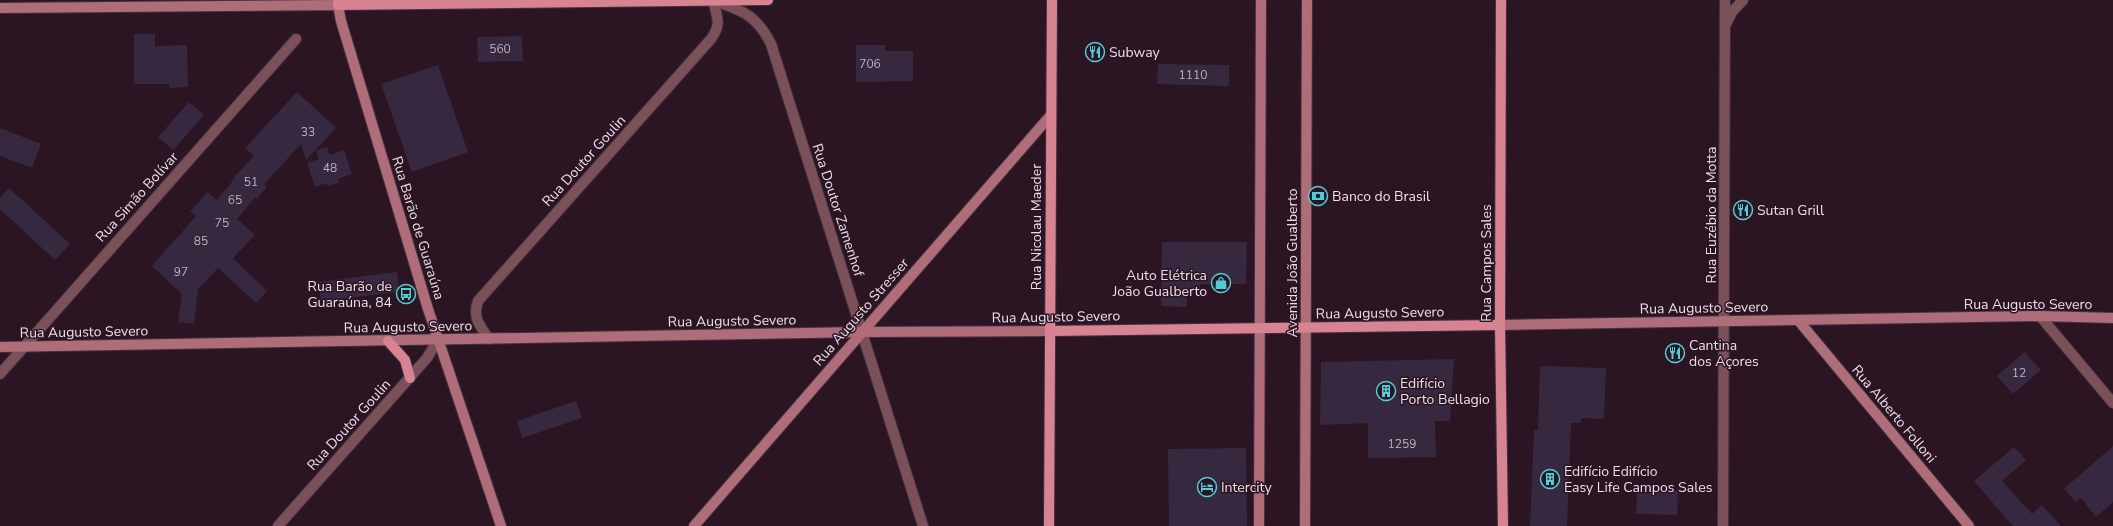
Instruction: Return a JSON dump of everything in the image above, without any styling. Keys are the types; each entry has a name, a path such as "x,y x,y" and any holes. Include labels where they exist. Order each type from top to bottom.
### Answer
{"main road":[{"path":"338,2 768,0"},
{"name":"Rua Nicolau Maeder","path":"1050,526 1050,116 1052,0"},
{"name":"Rua Campos Sales","path":"1502,0 1500,325 1503,526"},
{"name":"Rua Augusto Severo","path":"1050,331 1500,325"},
{"path":"388,341 405,360 410,378"}],"street":[{"name":"Rua Doutor Zamenhof","path":"713,0 742,11 755,19 771,44 923,526"},
{"name":"Rua Doutor Goulin","path":"489,339 476,317 478,301 711,40 717,30 719,21 713,0"},
{"path":"1259,526 1261,0"},
{"name":"Avenida João Gualberto","path":"1305,526 1308,0"},
{"name":"Rua Euzébio da Motta","path":"1723,526 1725,0"},
{"path":"1725,26 1732,12 1742,0"},
{"path":"0,8 338,2"},
{"name":"Rua Barão de Guaraúna","path":"338,2 343,29 438,340 501,526"},
{"name":"Rua Simão Bolívar","path":"0,374 296,39"},
{"name":"Rua Augusto Stresser","path":"694,526 1050,116"},
{"path":"2040,316 2113,403"},
{"name":"Rua Augusto Severo","path":"1500,325 2040,316 2113,318"},
{"name":"Rua Alberto Folloni","path":"1798,320 1969,526"},
{"name":"Rua Augusto Severo","path":"0,347 862,332 1050,331"},
{"name":"Rua Doutor Goulin","path":"278,526 410,378 427,358 438,340"}],"building":[{"path":"134,34 155,34 155,46 187,45 188,87 169,88 169,84 134,84"},
{"path":"522,36 523,61 478,62 477,37"},
{"path":"856,45 885,45 885,51 913,51 913,81 856,82"},
{"path":"1158,64 1229,65 1229,86 1157,84"},
{"path":"438,65 468,152 412,172 381,84"},
{"path":"297,92 336,128 306,160 301,144 264,184 267,187 257,199 255,197 237,219 255,235 233,258 267,291 256,303 218,268 198,289 194,324 178,322 182,294 152,266 196,216 190,211 208,192 217,200 235,178 234,177 254,156 245,148"},
{"path":"189,102 204,115 173,150 158,137"},
{"path":"0,128 41,144 32,168 0,156"},
{"path":"327,147 330,155 344,150 352,174 338,179 340,182 328,186 327,183 315,187 307,163 319,159 316,150"},
{"path":"9,188 70,244 55,260 0,209 0,198"},
{"path":"1162,242 1247,242 1246,284 1200,284 1200,288 1187,288 1187,307 1161,306"},
{"path":"397,272 399,292 321,301 318,282"},
{"path":"2025,352 2041,370 2013,394 1997,376"},
{"name":"Edifício Porto Bellagio","path":"1454,359 1450,421 1435,421 1436,457 1368,458 1368,423 1320,425 1321,362"},
{"path":"1540,366 1606,368 1604,419 1581,418 1581,423 1571,423 1567,526 1530,526 1534,430 1538,430"},
{"path":"576,401 582,418 522,438 517,421"},
{"path":"2113,446 2113,502 2096,517 2081,498 2076,502 2064,489"},
{"path":"2014,447 2026,460 2002,481 2032,514 2042,505 2061,526 2013,526 1974,481"},
{"name":"Intercity","path":"1246,448 1247,526 1169,526 1168,449"},
{"path":"1637,490 1678,491 1677,515 1636,514"}],"place":[{"name":"Subway","path":"1095,52"},
{"name":"Banco do Brasil","path":"1318,196"},
{"name":"Sutan Grill","path":"1743,210"},
{"name":"Auto Elétrica João Gualberto","path":"1221,283"},
{"name":"Rua Barão de Guaraúna, 84","path":"406,294"},
{"name":"Cantina dos Açores","path":"1675,353"},
{"name":"Edifício Porto Bellagio","path":"1386,391"},
{"name":"Edifício Edifício Easy Life Campos Sales","path":"1550,479"},
{"name":"Intercity","path":"1207,487"}]}
